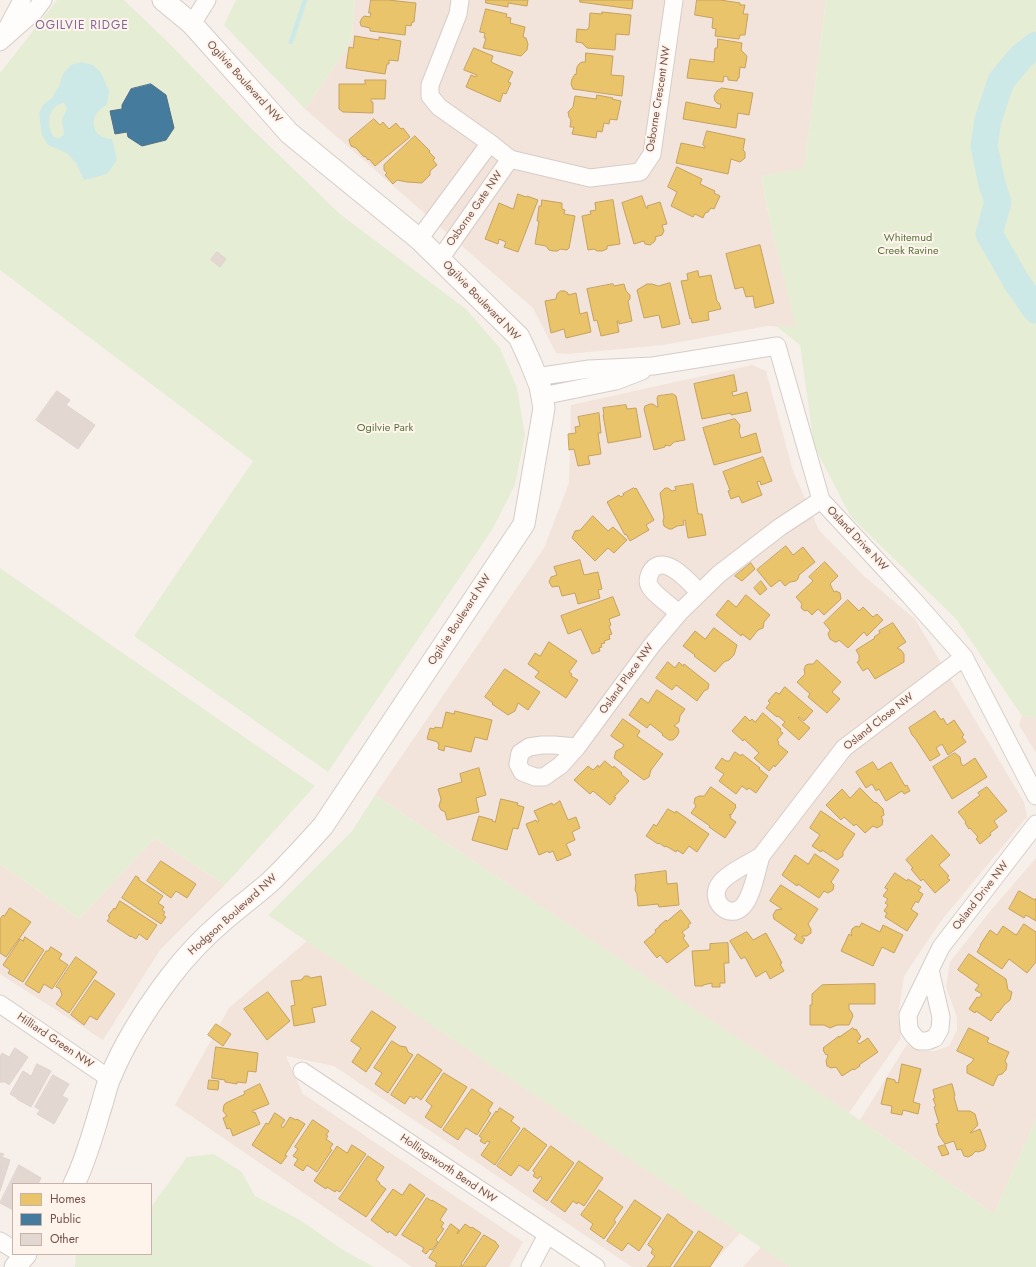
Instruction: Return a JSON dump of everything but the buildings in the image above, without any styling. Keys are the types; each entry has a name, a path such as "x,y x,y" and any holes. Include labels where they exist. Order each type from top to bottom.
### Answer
{"street":[{"path":"0,41 22,0"},
{"path":"0,41 34,12 43,0"},
{"name":"Ogilvie Boulevard NW","path":"163,0 192,24 289,133 419,239 519,337 540,386 542,396 544,408 524,524 323,826"},
{"path":"192,24 207,0"},
{"name":"Osborne Crescent NW","path":"460,0 458,14 430,85 430,96 439,107 510,159 590,178 640,172 652,154 674,0"},
{"path":"419,239 490,143"},
{"name":"Osborne Gate NW","path":"440,259 510,159"},
{"name":"Osland Drive NW","path":"536,376 589,369 653,366 777,346 821,500 964,657 1036,796"},
{"name":"Osland Drive NW","path":"542,396 616,381 653,366"},
{"name":"Osland Place NW","path":"577,747 652,645 699,592 719,574 780,527 821,500"},
{"path":"679,613 652,590 648,577 652,570 659,565 666,565 680,574 699,592"},
{"name":"Osland Close NW","path":"762,856 844,748 964,657"},
{"name":"Osland Drive NW","path":"930,970 941,947 1036,824"},
{"name":"Hodgson Boulevard NW","path":"74,1183 110,1079 126,1046 170,977 199,943 224,920 268,884 296,857 323,826"},
{"name":"Hilliard Green NW","path":"0,1004 110,1079"},
{"name":"Hollingsworth Bend NW","path":"302,1070 596,1267"},
{"path":"530,1267 547,1235"},
{"path":"0,1241 12,1250"}],"shaded area":[{"path":"355,0 826,0 804,169 761,176 771,226 797,328 768,326 663,345 567,354 556,353 533,308 305,109 345,51 352,36"},
{"path":"752,365 766,371 793,471 819,530 865,577 915,619 1024,802 1027,817 941,921 904,976 898,1017 901,1038 849,1113 375,795 544,548 569,483 571,405"},
{"path":"1022,716 1036,718 1036,753 1019,725"},
{"path":"155,838 225,885 160,950 103,1040 0,974 0,864 79,919"},
{"path":"1036,858 1036,1118 994,1214 860,1120 907,1044 920,1051 935,1051 949,1046 957,1030 957,1017 946,987 950,962 991,910"},
{"path":"307,941 740,1233 710,1267 632,1267 334,1066 286,1056 303,1094 523,1242 509,1267 412,1267 175,1105 229,1008"},
{"path":"761,1247 790,1267 743,1267"}],"green space":[{"name":"Ogilvie Park","path":"57,0 124,0 172,46 248,125 340,214 466,309 500,348 517,388 525,435 515,485 492,530 328,772 134,636 253,461 0,270 0,73"},
{"path":"236,0 355,0 352,36 345,51 305,109 224,25"},
{"name":"Whitemud Creek Ravine","path":"826,0 1036,0 1036,718 1022,716 956,619 851,517 814,446 800,345 776,326 796,327 771,226 761,176 804,168"},
{"path":"0,568 315,786 225,885 155,838 79,919 0,864"},
{"path":"375,795 860,1120 994,1214 1036,1118 1036,1267 790,1267 268,915 352,831"},
{"path":"214,1154 242,1172 255,1196 300,1220 343,1250 374,1267 75,1267 76,1255 152,1255 152,1206 187,1157"}],"water":[{"path":"81,62 93,65 101,73 109,91 107,105 97,114 94,119 94,125 95,130 104,138 112,139 117,160 107,174 84,180 76,163 67,153 48,145 42,135 39,113 43,105 52,98 59,86 63,74 71,65","holes":["64,103 67,107 62,120 64,132 63,136 58,138 54,137 51,132 49,122 51,112 58,105"]}],"waterway":[{"path":"291,42 305,0"},
{"path":"1036,45 1021,57 1001,81 988,120 984,146 992,184 998,202 989,234 1016,281 1036,310"}],"district":[{"name":"OGILVIE RIDGE","path":"82,26"}]}
